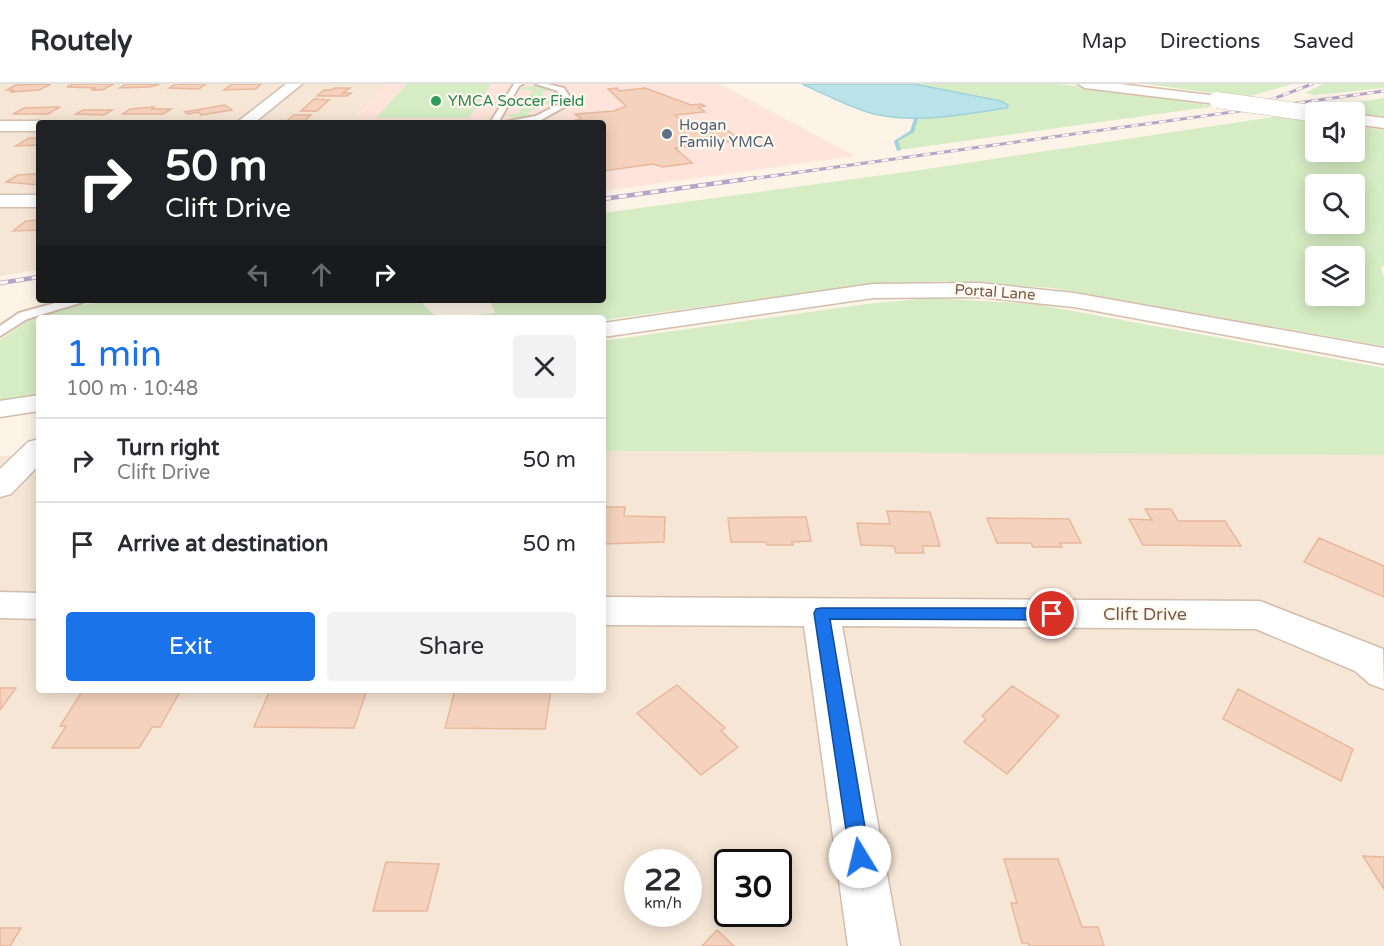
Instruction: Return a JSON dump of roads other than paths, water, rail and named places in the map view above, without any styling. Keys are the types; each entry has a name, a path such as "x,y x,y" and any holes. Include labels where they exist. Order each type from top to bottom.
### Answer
{"street":[{"path":"248,120 295,84"},
{"path":"1085,84 1305,112"},
{"path":"1126,84 1217,100"},
{"path":"1365,120 1384,123"},
{"path":"0,126 36,126"},
{"path":"0,201 36,201"},
{"name":"Portal Lane","path":"606,330 873,291 980,290 1074,300 1384,356"},
{"path":"0,409 36,403"},
{"path":"0,487 36,451"},
{"path":"0,605 36,606"},
{"name":"Clift Drive","path":"606,611 1260,615 1369,660 1384,673"},
{"path":"821,613 874,946"}],"lane":[{"path":"496,120 517,84 520,84"},
{"path":"524,120 538,118 569,102 561,90 538,84"},
{"path":"0,332 23,316 67,303"}],"water":[{"path":"802,84 914,84 1001,101 1008,105 1007,108 941,117 891,117 856,108"}],"waterway":[{"path":"899,150 896,141 912,132 916,119"}],"railway":[{"path":"1270,100 1312,84"},
{"path":"743,180 1384,91"},
{"path":"606,199 754,178"},
{"path":"0,283 36,277"}],"place":[{"name":"YMCA Soccer Field","path":"436,101"},
{"name":"Hogan Family YMCA","path":"667,134"}]}
